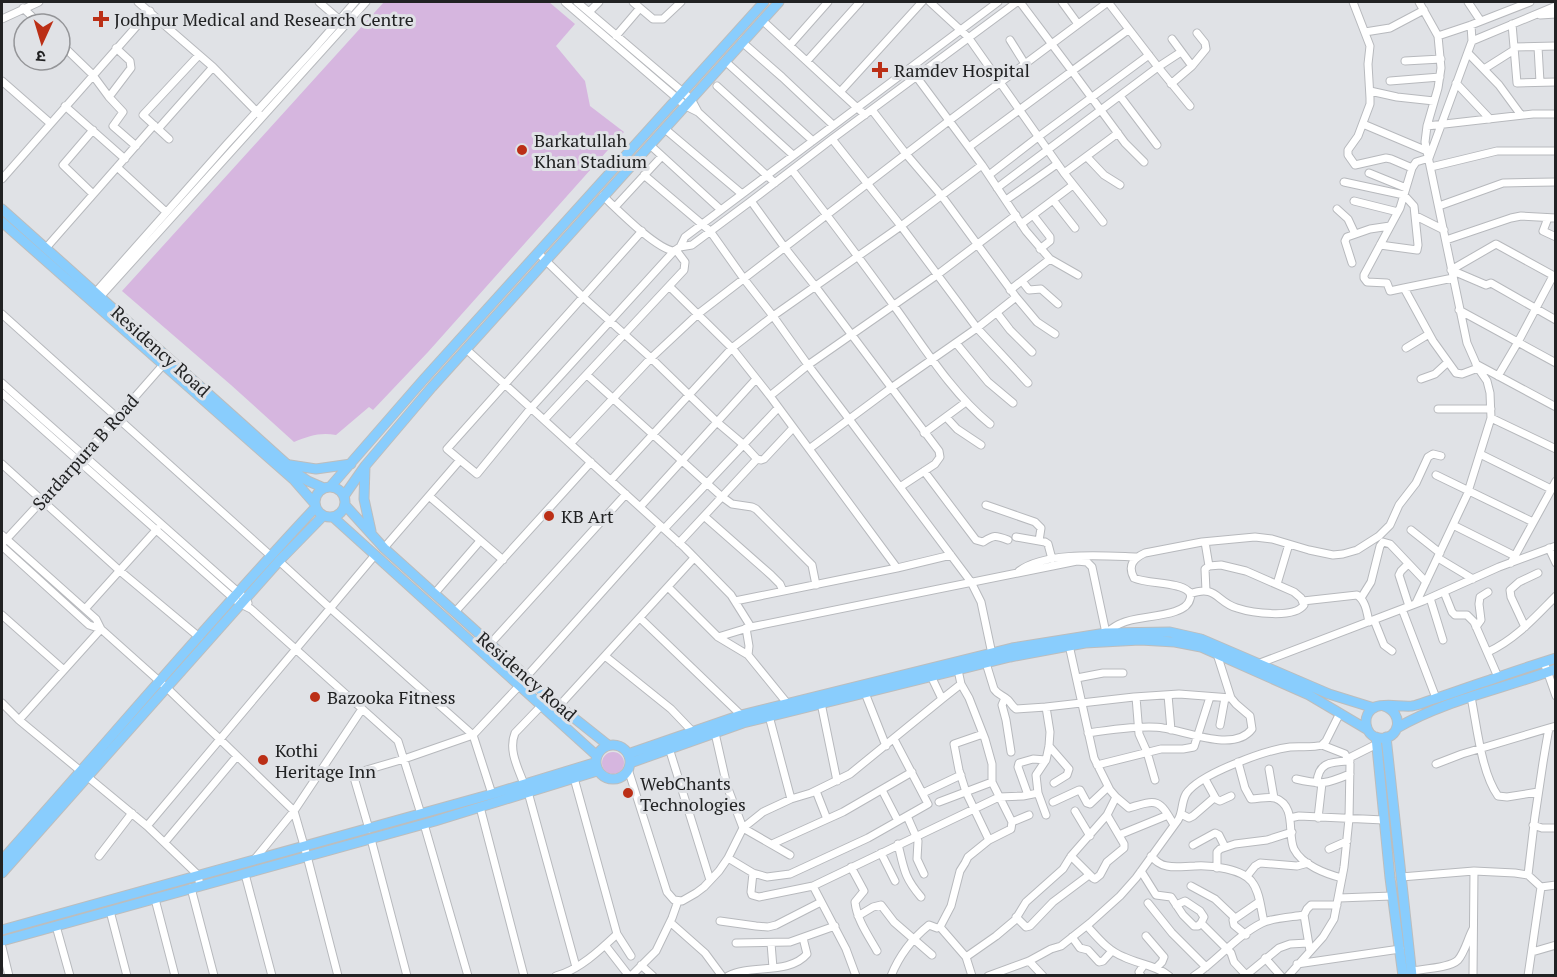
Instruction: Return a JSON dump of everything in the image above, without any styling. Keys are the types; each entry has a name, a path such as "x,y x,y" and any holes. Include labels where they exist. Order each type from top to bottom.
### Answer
{"main road":[{"path":"2,873 85,774 275,559 315,506 318,493 327,488 351,464 764,2"},
{"path":"275,559 328,517 341,513 345,500 364,466 466,349 779,2"},
{"name":"Residency Road","path":"2,209 287,465 308,482 327,488"},
{"name":"Residency Road","path":"2,222 294,480 315,506"},
{"path":"287,465 316,469 351,464"},
{"path":"364,466 364,499 372,535"},
{"path":"327,488 338,489 345,500"},
{"name":"Residency Road","path":"345,500 384,548 560,706 608,745"},
{"path":"315,506 318,512 328,517"},
{"name":"Residency Road","path":"328,517 375,555 468,638 541,706 596,763"},
{"path":"163,685 199,637 239,598"},
{"path":"596,763 607,778 613,779 624,776 629,762 692,731 741,715 1012,648 1106,633 1170,632 1201,639 1329,694 1393,710 1397,718 1394,733 1386,737 1373,737 1340,713 1309,695 1201,647 1140,639 1069,645 931,676 743,723 629,762"},
{"path":"1409,974 1400,950 1373,737 1366,725 1367,715 1379,707 1412,706 1556,658"},
{"path":"1396,728 1471,697 1551,671"},
{"path":"1386,737 1409,974"},
{"path":"2,930 492,794 574,778 596,763 603,747 608,745 620,746 629,762"},
{"path":"2,941 424,824 480,807 596,763"},
{"path":"2,860 85,774"}],"street":[{"path":"2,19 39,2"},
{"path":"138,2 213,67 260,115"},
{"path":"319,2 342,22"},
{"path":"98,295 342,22 355,2"},
{"path":"342,22 366,2"},
{"path":"565,2 680,96 775,183"},
{"path":"577,2 680,96"},
{"path":"589,12 599,2"},
{"path":"633,2 653,19 663,20 681,2"},
{"path":"790,45 828,2"},
{"path":"807,61 860,2"},
{"path":"841,91 922,2"},
{"path":"930,2 968,37 1057,164 1103,222"},
{"path":"642,231 447,449 477,474 531,408 677,250 685,237 998,2"},
{"path":"603,196 664,248 677,250 692,245 968,37 1018,2 1052,43 1125,143 1144,162"},
{"path":"1062,2 1078,24"},
{"path":"571,443 651,358 698,314 1108,2 1190,106"},
{"path":"1353,2 1370,46 1368,64 1370,104 1358,136 1347,152 1355,165 1386,158 1412,168"},
{"path":"1409,606 1426,582 1453,525 1468,490 1491,418 1487,381 1467,343 1459,310 1425,142 1440,77 1441,59 1438,36 1419,2"},
{"path":"1468,2 1480,20"},
{"path":"1438,36 1530,2"},
{"path":"1472,41 1556,6"},
{"path":"23,8 27,12"},
{"path":"616,36 640,8"},
{"path":"1365,32 1397,26 1424,10"},
{"path":"2,179 92,74 150,11"},
{"path":"1534,15 1556,14"},
{"path":"762,20 865,115"},
{"path":"1512,24 1517,83"},
{"path":"1453,278 1390,291 1387,283 1365,281 1364,274 1398,212 1412,168 1428,155 1442,124 1472,41 1471,25"},
{"path":"969,147 1128,30"},
{"path":"1171,84 1192,66 1206,49 1205,43 1197,33"},
{"path":"1172,39 1192,66"},
{"path":"1010,40 1025,64"},
{"path":"742,42 833,125"},
{"path":"1484,69 1514,48 1556,46"},
{"path":"1538,47 1540,82"},
{"path":"109,97 131,68 130,61 116,48"},
{"path":"998,188 1181,52"},
{"path":"1468,53 1499,85 1521,116"},
{"path":"72,55 92,74 123,112 112,126 136,146"},
{"path":"169,139 143,115 199,55"},
{"path":"989,175 1149,55"},
{"path":"1405,61 1441,59"},
{"path":"725,61 813,141"},
{"path":"46,248 124,159 213,67"},
{"path":"910,68 950,120 1040,249 1050,259 1078,275"},
{"path":"1390,81 1440,77"},
{"path":"2,81 50,123"},
{"path":"1499,85 1556,82"},
{"path":"1456,84 1490,119"},
{"path":"717,86 793,155"},
{"path":"1370,91 1434,102"},
{"path":"1120,96 1157,145"},
{"path":"65,106 124,159"},
{"path":"872,110 941,195 1010,290 1037,322 1055,334"},
{"path":"1427,126 1556,114"},
{"path":"98,295 166,212 260,115"},
{"path":"1363,124 1428,155"},
{"path":"665,129 742,194"},
{"path":"93,130 63,165 93,194"},
{"path":"1064,173 1118,133"},
{"path":"832,139 977,328 1028,383"},
{"path":"650,145 721,210"},
{"path":"1431,168 1497,151 1556,151"},
{"path":"615,207 662,156"},
{"path":"1087,157 1104,175 1120,185"},
{"path":"1006,200 1057,164"},
{"path":"611,480 732,348 982,165"},
{"path":"117,167 166,212"},
{"path":"792,170 827,214 932,359 966,402 990,424"},
{"path":"1369,173 1405,191 1414,206 1416,216 1417,250 1380,245"},
{"path":"644,175 710,231 808,366 971,582 981,602 992,654"},
{"path":"1344,182 1405,191"},
{"path":"1439,206 1503,183 1556,182"},
{"path":"1022,224 1073,185"},
{"path":"1053,200 1075,228"},
{"path":"751,201 939,452 940,457 935,464 900,487"},
{"path":"1354,201 1398,212"},
{"path":"1337,209 1348,219 1355,234"},
{"path":"770,396 1016,215"},
{"path":"1033,215 1050,237 1050,241 1040,249"},
{"path":"1416,216 1444,230"},
{"path":"1446,240 1511,218 1521,216 1552,218"},
{"path":"1552,218 1543,231 1556,237"},
{"path":"1352,263 1345,241 1347,237 1370,229 1390,226"},
{"path":"1451,270 1496,244 1554,276 1498,376"},
{"path":"544,420 684,270 685,262 677,250"},
{"path":"538,253 757,459 764,459 793,428"},
{"path":"1010,290 1050,259"},
{"path":"1451,270 1486,285 1491,283 1556,320"},
{"path":"1022,281 1029,290 1041,289 1058,304"},
{"path":"670,286 732,348 897,568"},
{"path":"1404,288 1429,334 1456,372 1459,374 1477,365"},
{"path":"809,449 977,328 1016,297"},
{"path":"1459,310 1556,363"},
{"path":"997,313 1032,352"},
{"path":"2,314 473,735 492,794"},
{"path":"1406,348 1429,334"},
{"path":"956,343 988,382 1013,403"},
{"path":"466,349 663,528 731,595 749,628 748,655"},
{"path":"1421,379 1435,374 1448,362"},
{"name":"Sardarpura B Road","path":"3,541 81,459 163,365"},
{"path":"1477,365 1556,407"},
{"path":"587,375 721,496 732,504 756,509 812,565 816,585"},
{"path":"640,507 756,379"},
{"path":"2,383 81,459"},
{"path":"2,393 81,459 398,741 421,814"},
{"path":"924,433 966,402"},
{"path":"527,676 663,528 778,408"},
{"path":"1438,410 1491,409"},
{"path":"946,417 957,429 981,445"},
{"path":"1491,418 1556,449"},
{"path":"718,637 749,628 1077,561 1090,564 1094,573 1106,633 1122,622 1180,610 1190,601 1190,594 1186,589 1144,582 1134,578 1131,568 1132,562 1137,557 1145,553 1205,542 1255,537 1272,539 1333,555 1343,554 1366,545 1385,530 1393,521 1399,505 1416,483 1428,458 1433,454 1441,456"},
{"path":"1480,454 1551,489"},
{"path":"679,543 757,459"},
{"path":"384,548 460,460"},
{"path":"455,612 591,462"},
{"path":"2,464 120,571 199,637"},
{"path":"924,471 976,540 982,542 996,536 1008,540"},
{"path":"1436,475 1533,522"},
{"path":"1513,559 1556,481"},
{"path":"490,644 626,494"},
{"path":"429,496 502,560"},
{"path":"986,505 1035,522 1041,528 1040,541"},
{"path":"704,516 771,574 783,591"},
{"path":"1453,525 1513,559"},
{"path":"85,609 159,528"},
{"path":"1411,530 1439,555 1473,579"},
{"path":"1016,537 1047,544 1053,560"},
{"path":"3,541 85,609 96,619 101,629"},
{"path":"3,541 89,624 101,629 163,685 294,811 338,975"},
{"path":"435,593 480,541"},
{"path":"1205,542 1209,566"},
{"path":"1361,598 1369,587 1381,543 1390,544 1426,582"},
{"path":"1277,584 1289,544"},
{"path":"1260,663 1430,598 1513,559 1552,547 1556,563"},
{"path":"147,826 375,555"},
{"path":"735,601 951,555"},
{"path":"1016,573 1028,565 1080,556 1137,557"},
{"path":"560,706 694,558"},
{"path":"1408,564 1399,575 1436,698"},
{"path":"1190,594 1206,591 1218,596 1234,608 1255,612 1293,612 1303,608 1304,605 1294,592 1236,567 1221,565 1209,566 1205,569 1206,591"},
{"path":"1525,627 1510,590 1519,582 1538,573"},
{"path":"668,586 718,637 748,655 787,703"},
{"path":"1444,592 1455,615 1470,616 1498,677"},
{"path":"1476,627 1481,620 1480,597 1488,592"},
{"path":"1303,601 1357,595 1361,598 1384,645 1392,651"},
{"path":"1488,652 1508,641 1525,627 1556,596"},
{"path":"1430,598 1443,640"},
{"path":"2,615 64,670"},
{"path":"640,618 741,715"},
{"path":"20,720 101,629"},
{"path":"1069,645 1096,765 1108,787 1129,808 1144,803 1160,805 1174,825"},
{"path":"1217,654 1228,698 1220,725"},
{"path":"605,656 671,709 692,731"},
{"path":"1544,662 1551,671 1556,696"},
{"path":"986,663 994,689 1016,709 1179,694 1228,698 1250,716 1252,729 1250,732 1230,739 1207,739 1164,728 1138,727 1088,733"},
{"path":"940,927 951,906 960,871 968,857 989,840 1013,826 992,782 992,764 983,734 961,684 958,670"},
{"path":"1077,678 1103,673 1123,673"},
{"path":"931,676 942,699"},
{"path":"629,762 667,892 670,897 682,901 696,893 719,872 743,828 763,812 850,774 961,684"},
{"path":"369,829 353,774 473,735 519,686"},
{"path":"865,693 886,746"},
{"path":"1168,695 1171,730"},
{"path":"1136,697 1141,741 1147,752 1155,780"},
{"path":"1096,765 1161,749 1191,748 1196,744 1210,697"},
{"path":"1471,697 1481,749 1493,789 1498,796 1508,797 1538,792"},
{"path":"1005,698 1002,708 1011,752"},
{"path":"2,703 147,826 198,875 196,887 214,975"},
{"path":"821,704 837,781"},
{"path":"541,706 515,733 512,751 526,788 576,967"},
{"path":"1046,707 1050,732 1049,746 1046,760 1036,775 1038,793 1046,815"},
{"path":"254,860 294,811 362,709"},
{"path":"1322,745 1340,713"},
{"path":"769,716 790,799"},
{"path":"1436,764 1552,727 1538,792 1528,875"},
{"path":"715,733 727,786 743,828 790,855"},
{"path":"983,734 954,744 966,792 989,840"},
{"path":"1318,818 1320,783 1318,774 1323,766 1349,760 1373,737"},
{"path":"728,858 753,873 767,877 790,874 868,838 928,804 894,739"},
{"path":"988,975 1029,961 1061,946 1120,896 1174,825 1181,814 1186,793 1195,785 1238,762 1289,747 1322,745 1341,751 1349,760 1349,819 1342,878 1334,919 1328,931 1309,947 1288,975"},
{"path":"1049,746 1069,769 1067,775 1053,783"},
{"path":"669,748 710,880"},
{"path":"165,842 237,756"},
{"path":"1028,795 1018,767 1019,763 1033,759 1046,760"},
{"path":"1238,762 1245,788 1251,799 1274,798 1286,808 1290,818 1294,850 1322,872 1342,878"},
{"path":"1269,769 1274,798"},
{"path":"772,844 828,819 912,772"},
{"path":"1296,779 1320,783 1350,774"},
{"path":"922,794 961,775"},
{"path":"574,778 616,934 631,956"},
{"path":"1205,779 1216,800 1220,801 1231,796"},
{"path":"939,802 992,782"},
{"path":"1053,802 1080,790 1090,804 1108,787"},
{"path":"816,790 828,819"},
{"path":"882,790 898,821"},
{"path":"753,873 751,892 752,895 759,897 813,886 999,797 1038,793"},
{"path":"966,957 996,936 1016,917 1026,902 1063,869 1071,856 1107,815 1116,797"},
{"path":"1181,814 1188,818 1193,816 1215,797"},
{"path":"480,807 524,975"},
{"path":"1075,811 1090,836"},
{"path":"99,856 132,813"},
{"path":"1012,822 1029,815"},
{"path":"1071,856 1089,875 1097,878 1107,862 1124,848 1124,844 1107,815"},
{"path":"1119,835 1168,815"},
{"path":"907,816 918,844 917,859 924,874"},
{"path":"1290,818 1299,816 1384,820"},
{"path":"424,824 468,975"},
{"path":"1533,825 1542,828 1556,828"},
{"path":"1217,868 1217,852 1220,849 1267,840 1292,832"},
{"path":"1193,845 1215,833 1219,835 1225,847"},
{"path":"371,839 407,975"},
{"path":"1329,849 1347,841"},
{"path":"898,844 906,877 921,897"},
{"path":"881,853 895,881"},
{"path":"1152,856 1160,864 1169,867 1217,868 1247,876 1255,886 1263,922"},
{"path":"1247,876 1260,863 1297,866 1308,862"},
{"path":"851,867 864,891 855,902 858,916 877,951"},
{"path":"1141,871 1156,895 1171,897 1186,919 1194,926 1201,923 1204,917 1200,912 1185,901 1176,904"},
{"path":"1473,975 1474,871"},
{"path":"1401,877 1474,871 1515,873 1528,875 1541,887"},
{"path":"245,874 272,975"},
{"path":"1016,917 1024,926 1030,926 1053,902 1089,875"},
{"path":"1541,887 1556,885"},
{"path":"813,886 846,948 856,975"},
{"path":"1191,886 1215,899 1235,918"},
{"path":"1528,975 1541,887"},
{"path":"1309,947 1304,915 1311,905 1392,896"},
{"path":"155,899 175,975"},
{"path":"604,945 631,975 656,951 678,901"},
{"path":"720,921 768,927 821,902"},
{"path":"1245,935 1234,925 1233,920 1259,902"},
{"path":"1148,903 1172,933 1206,968"},
{"path":"858,916 881,905 894,922 932,955"},
{"path":"110,911 128,975"},
{"path":"1194,975 1263,922 1304,915"},
{"path":"670,921 705,952 722,975"},
{"path":"1201,923 1227,949 1234,962 1246,975 1284,945 1309,947"},
{"path":"891,975 898,960 929,925 940,927 966,957 972,975"},
{"path":"56,926 70,975"},
{"path":"736,943 790,942 835,926"},
{"path":"1087,926 1112,951 1169,975"},
{"path":"1409,974 1456,962 1474,927"},
{"path":"556,975 576,967 616,934"},
{"path":"1146,936 1164,957 1156,968"},
{"path":"1072,937 1080,948 1088,950 1099,962 1103,961 1112,951"},
{"path":"728,975 738,971 784,966 805,956 807,951 803,938"},
{"path":"771,944 773,968"},
{"path":"1532,952 1556,945"},
{"path":"2,947 9,975"},
{"path":"1297,964 1400,950"},
{"path":"1265,958 1281,975"},
{"path":"1029,961 1043,975"},
{"path":"641,965 653,975"},
{"path":"1141,975 1139,972 1144,965"}],"shaded area":[{"path":"384,2 549,2 575,24 556,46 585,81 590,106 624,132 428,352 373,410 369,407 336,435 315,435 294,442 122,291"},
{"path":"613,752 621,755 624,763 621,771 613,774 605,771 602,763 605,755"}],"place":[{"name":"Jodhpur Medical and Research Centre","path":"101,19"},
{"name":"Ramdev Hospital","path":"880,70"},
{"name":"Barkatullah Khan Stadium","path":"522,150"},
{"name":"KB Art","path":"549,516"},
{"name":"Bazooka Fitness","path":"315,697"},
{"name":"Kothi Heritage Inn","path":"263,760"},
{"name":"WebChants Technologies","path":"628,793"}]}
